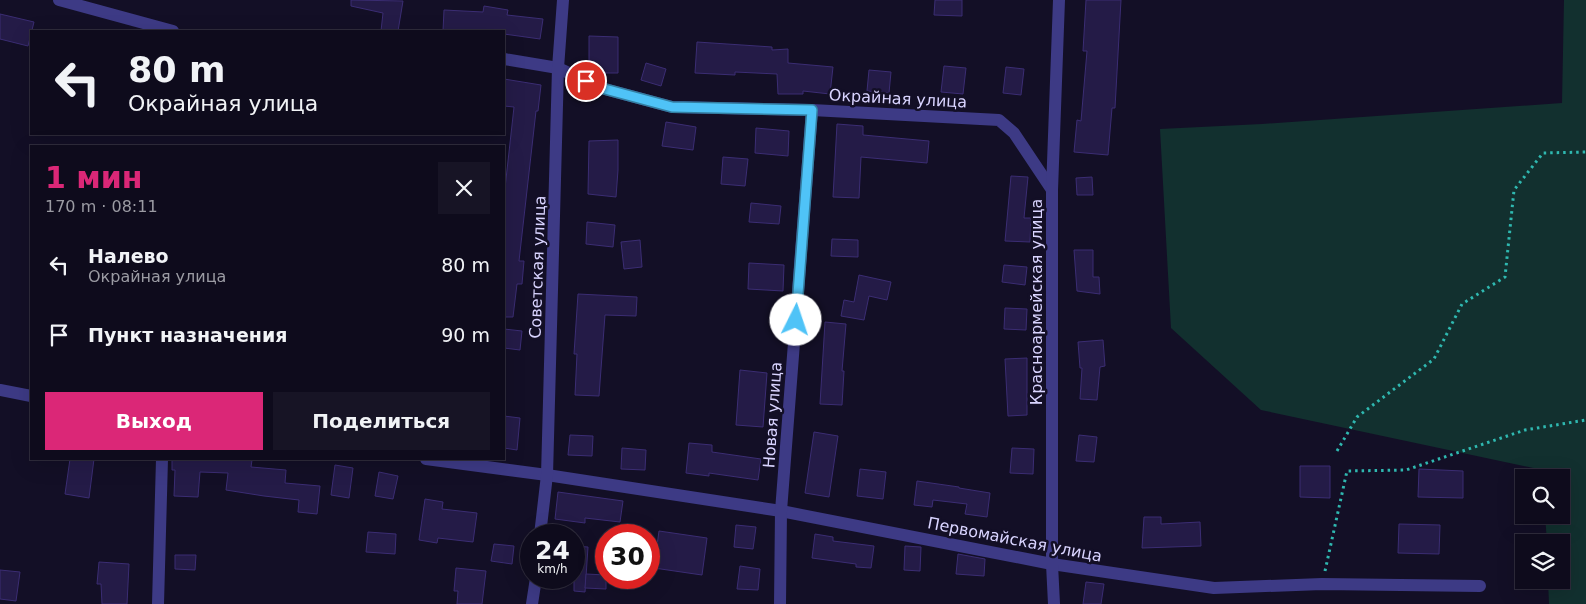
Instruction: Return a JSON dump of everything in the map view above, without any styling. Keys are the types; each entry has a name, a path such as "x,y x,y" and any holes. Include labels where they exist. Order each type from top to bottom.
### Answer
{"street":[{"path":"59,0 168,30"},
{"name":"Советская улица","path":"541,524 547,475 558,68 563,0"},
{"name":"Красноармейская улица","path":"1054,604 1052,564 1052,190 1059,0"},
{"name":"Окрайная улица","path":"505,59 558,68 601,88 672,107 812,110 999,120 1014,133 1052,190"},
{"name":"Новая улица","path":"780,604 781,510 812,110"},
{"path":"0,390 30,396"},
{"path":"158,604 162,460"},
{"name":"Первомайская улица","path":"434,460 781,510 1052,564 1214,588 1322,584 1480,586"},
{"path":"532,604 534,589"}],"path":[{"path":"1337,451 1357,418 1434,359 1462,304 1505,277 1514,190 1543,153 1586,152"},
{"path":"1322,584 1347,471 1406,470 1526,430 1586,420"}],"green space":[{"path":"1564,0 1586,0 1586,604 1549,604 1548,589 1570,589 1570,534 1546,534 1546,524 1570,524 1570,469 1538,469 1261,410 1171,328 1160,129 1262,124 1562,103"}],"building":[{"path":"351,0 403,1 398,30 381,30 383,13 351,6"},
{"path":"935,0 962,0 962,16 934,15"},
{"path":"1086,0 1121,0 1115,108 1112,108 1108,155 1074,152 1077,120 1081,121 1087,51 1083,51"},
{"path":"484,6 508,10 507,15 543,19 540,39 505,34 505,30 443,30 444,10 483,12"},
{"path":"0,14 34,22 32,30 30,30 28,46 0,39"},
{"path":"589,36 618,37 618,73 589,73"},
{"path":"697,42 772,47 772,50 788,49 788,63 833,67 830,94 803,91 803,94 778,94 777,74 735,72 735,75 695,73"},
{"path":"646,63 666,69 661,86 641,80"},
{"path":"944,66 966,68 963,94 941,92"},
{"path":"1006,67 1024,69 1021,95 1003,93"},
{"path":"869,70 891,72 889,93 867,91"},
{"path":"505,79 541,85 538,111 536,111 519,261 524,261 522,284 517,284 513,317 505,317 505,188 514,107 505,106"},
{"path":"666,122 696,127 693,150 662,146"},
{"path":"837,124 863,126 863,135 929,141 927,163 861,157 859,198 833,197"},
{"path":"756,128 789,131 788,156 755,153"},
{"path":"618,140 616,197 588,194 589,141"},
{"path":"723,157 748,159 745,186 721,184"},
{"path":"1011,176 1028,177 1024,218 1031,218 1030,242 1005,241"},
{"path":"1092,177 1093,195 1077,195 1076,178"},
{"path":"751,203 781,206 779,224 749,222"},
{"path":"587,222 615,225 613,247 586,244"},
{"path":"832,239 858,240 858,257 831,256"},
{"path":"640,240 642,267 624,269 621,242"},
{"path":"1074,250 1093,250 1093,277 1099,277 1100,294 1077,291"},
{"path":"749,263 784,265 783,291 748,289"},
{"path":"1004,265 1027,267 1025,285 1002,282"},
{"path":"859,275 891,282 887,300 869,296 864,320 841,316 844,300 854,302"},
{"path":"578,294 637,297 636,316 605,315 599,396 575,395 577,354 574,354"},
{"path":"1005,308 1027,309 1026,330 1004,329"},
{"path":"825,322 846,324 842,371 844,371 842,405 820,404"},
{"path":"505,329 522,331 520,350 505,348"},
{"path":"1103,340 1105,366 1100,367 1097,400 1080,399 1082,368 1080,368 1078,342"},
{"path":"1027,358 1027,415 1008,416 1005,359"},
{"path":"740,370 767,373 763,427 736,425"},
{"path":"505,416 520,418 517,450 505,448"},
{"path":"814,432 838,436 829,497 805,493"},
{"path":"570,435 593,436 592,456 568,455"},
{"path":"1079,435 1097,437 1094,462 1076,461"},
{"path":"689,443 712,445 712,452 761,459 758,480 709,473 709,476 686,473"},
{"path":"622,448 646,450 645,470 621,469"},
{"path":"1012,448 1034,449 1033,474 1010,473"},
{"path":"70,460 94,460 89,498 65,494"},
{"path":"172,460 252,460 251,467 286,470 285,483 320,486 317,514 298,512 299,500 226,490 228,473 200,472 198,497 174,496 175,470 172,470"},
{"path":"335,465 353,468 349,498 331,495"},
{"path":"1300,466 1330,466 1330,498 1300,497"},
{"path":"860,469 886,472 883,499 857,496"},
{"path":"1419,469 1463,471 1463,498 1418,497"},
{"path":"379,472 398,476 393,499 375,496"},
{"path":"917,481 990,493 987,517 965,514 967,504 933,500 932,507 914,505"},
{"path":"558,492 623,501 620,522 585,518 585,523 555,519"},
{"path":"425,499 443,502 442,509 477,513 473,542 438,538 437,543 419,540"},
{"path":"1144,517 1161,517 1161,524 1200,522 1201,546 1142,548"},
{"path":"1399,524 1440,525 1439,554 1398,553"},
{"path":"736,525 756,527 753,549 734,547"},
{"path":"660,531 707,538 702,575 660,569"},
{"path":"368,532 396,534 395,554 366,552"},
{"path":"815,534 833,537 833,541 874,546 871,568 856,567 856,564 812,558"},
{"path":"494,544 514,546 512,564 491,561"},
{"path":"905,546 921,547 920,571 904,570"},
{"path":"585,547 588,547 585,592 574,591 574,589 585,589"},
{"path":"958,554 985,559 984,576 956,574"},
{"path":"175,555 196,555 195,570 175,569"},
{"path":"99,562 129,564 127,604 102,604 101,584 97,584"},
{"path":"740,566 760,569 758,590 737,589"},
{"path":"456,568 486,571 482,604 457,604 458,591 454,591"},
{"path":"0,570 20,572 16,601 0,599"},
{"path":"586,574 595,574 595,588 585,588"},
{"path":"1086,582 1104,584 1101,604 1083,604"}],"route":[{"path":"586,81 601,88 672,107 812,110 796,320"}]}
